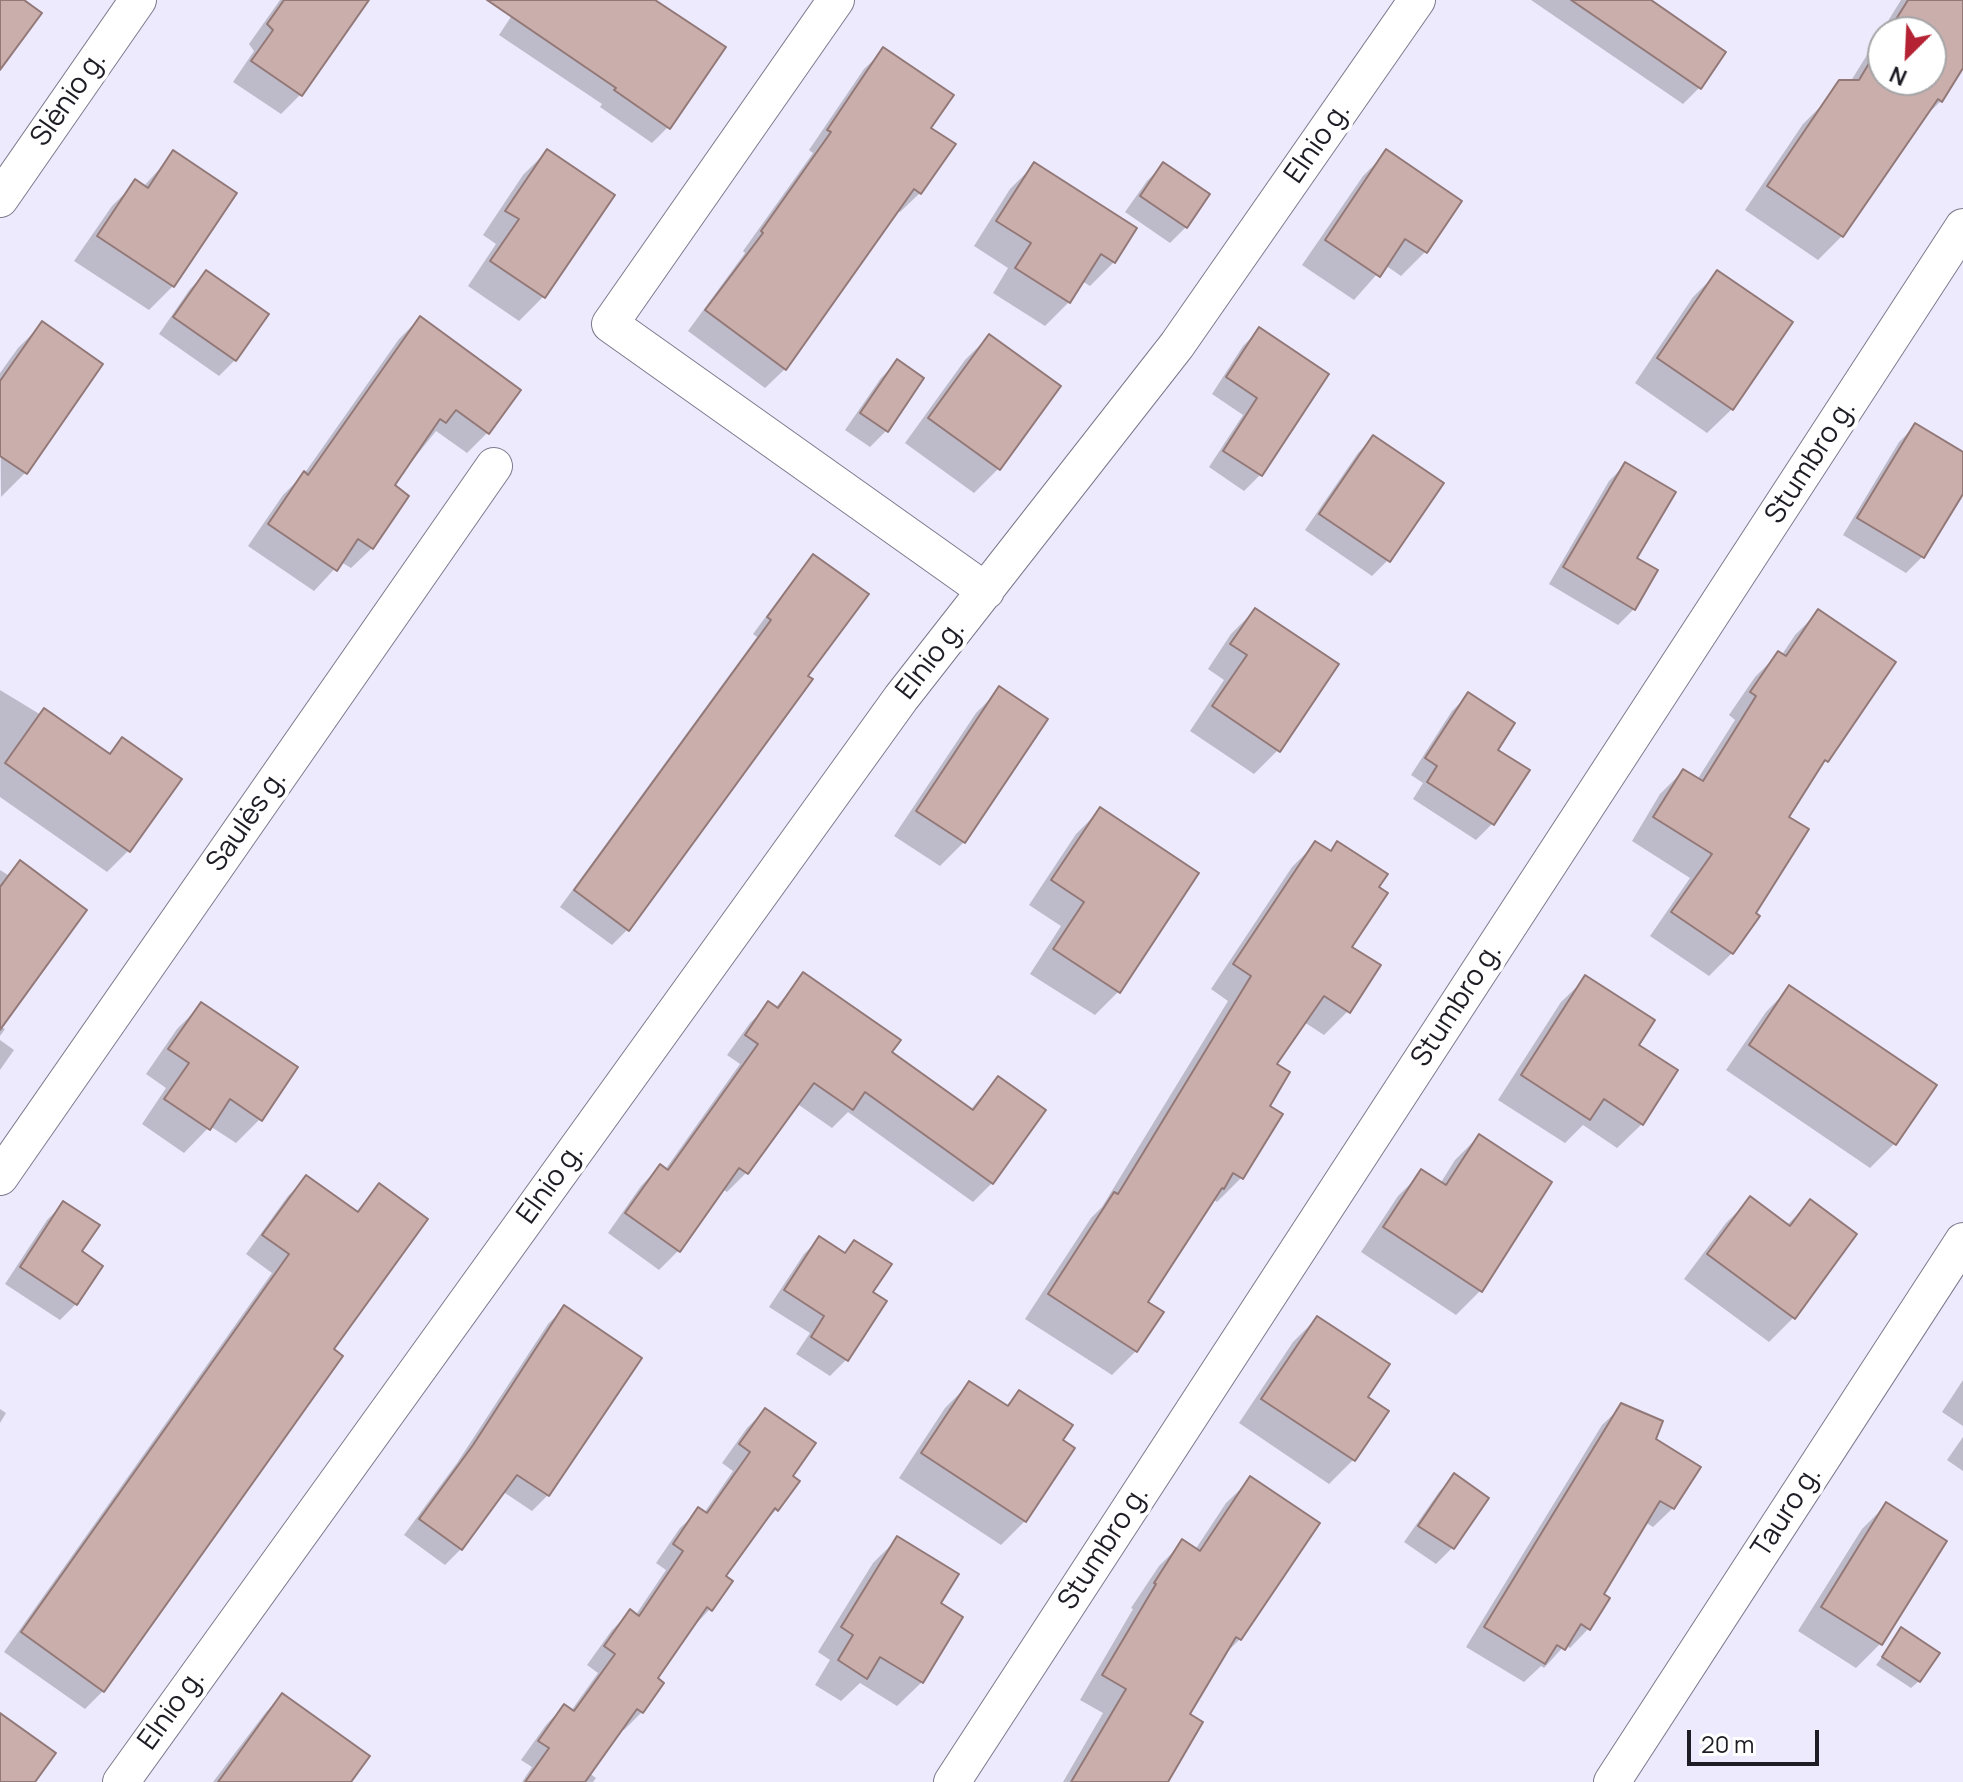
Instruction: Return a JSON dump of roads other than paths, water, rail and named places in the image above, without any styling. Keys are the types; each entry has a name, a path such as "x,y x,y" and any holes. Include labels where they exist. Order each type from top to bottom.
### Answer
{"street":[{"name":"Slėnio g.","path":"0,199 138,0"},
{"name":"Elnio g.","path":"836,0 610,324 986,591"},
{"name":"Elnio g.","path":"121,1782 901,698 1177,345 1417,0"},
{"name":"Stumbro g.","path":"952,1782 1963,227"},
{"name":"Saulės g.","path":"0,1177 494,466"},
{"name":"Tauro g.","path":"1612,1782 1963,1241"}]}
